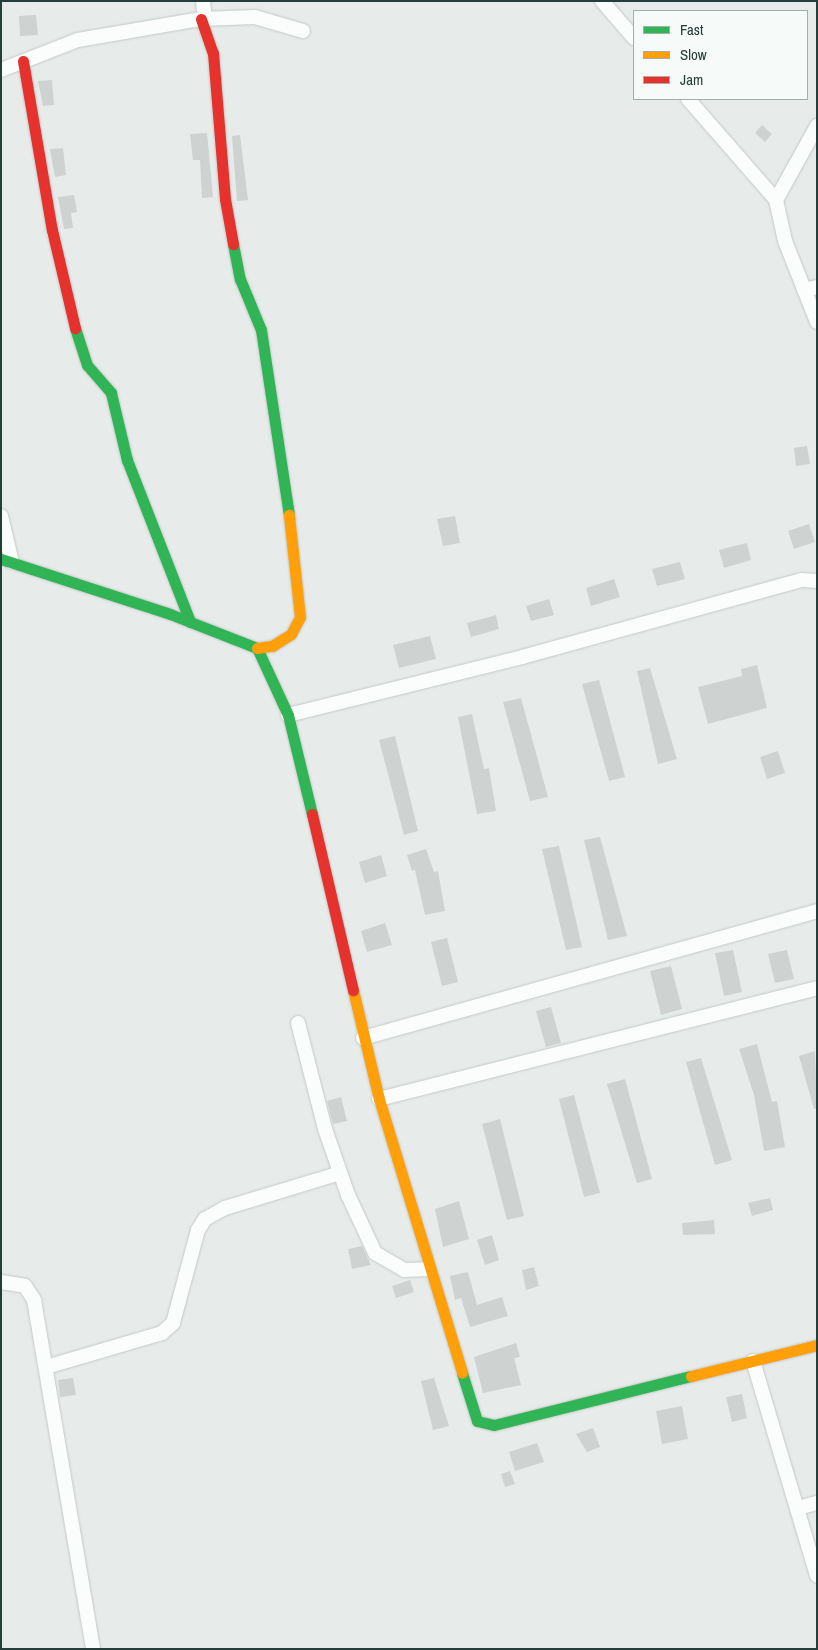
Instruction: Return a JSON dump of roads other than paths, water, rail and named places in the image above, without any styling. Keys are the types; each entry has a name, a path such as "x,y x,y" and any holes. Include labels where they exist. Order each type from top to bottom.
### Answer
{"street":[{"path":"1,516 7,560 190,622 257,648 272,646 291,634 300,617 298,574 262,330 240,279 225,199 213,52 203,19 203,1"},
{"path":"602,1 633,37"},
{"path":"1,70 78,40 203,19 254,17 303,31"},
{"path":"23,62 52,230 79,346 87,365 111,393 135,484 190,622"},
{"path":"689,100 776,200 785,241 810,288 817,322"},
{"path":"776,200 817,126"},
{"path":"288,715 522,658 802,580 817,581"},
{"path":"257,648 288,715 379,1100 477,1421 494,1425 817,1345"},
{"path":"363,1038 817,911"},
{"path":"379,1100 817,988"},
{"path":"298,1023 340,1173 375,1254 404,1270 429,1268"},
{"path":"46,1367 162,1333 173,1323 198,1230 205,1219 225,1208 340,1173"},
{"path":"1,1282 25,1286 31,1291 46,1367 93,1649"},
{"path":"753,1361 817,1576"},
{"path":"798,1508 817,1503"}]}
